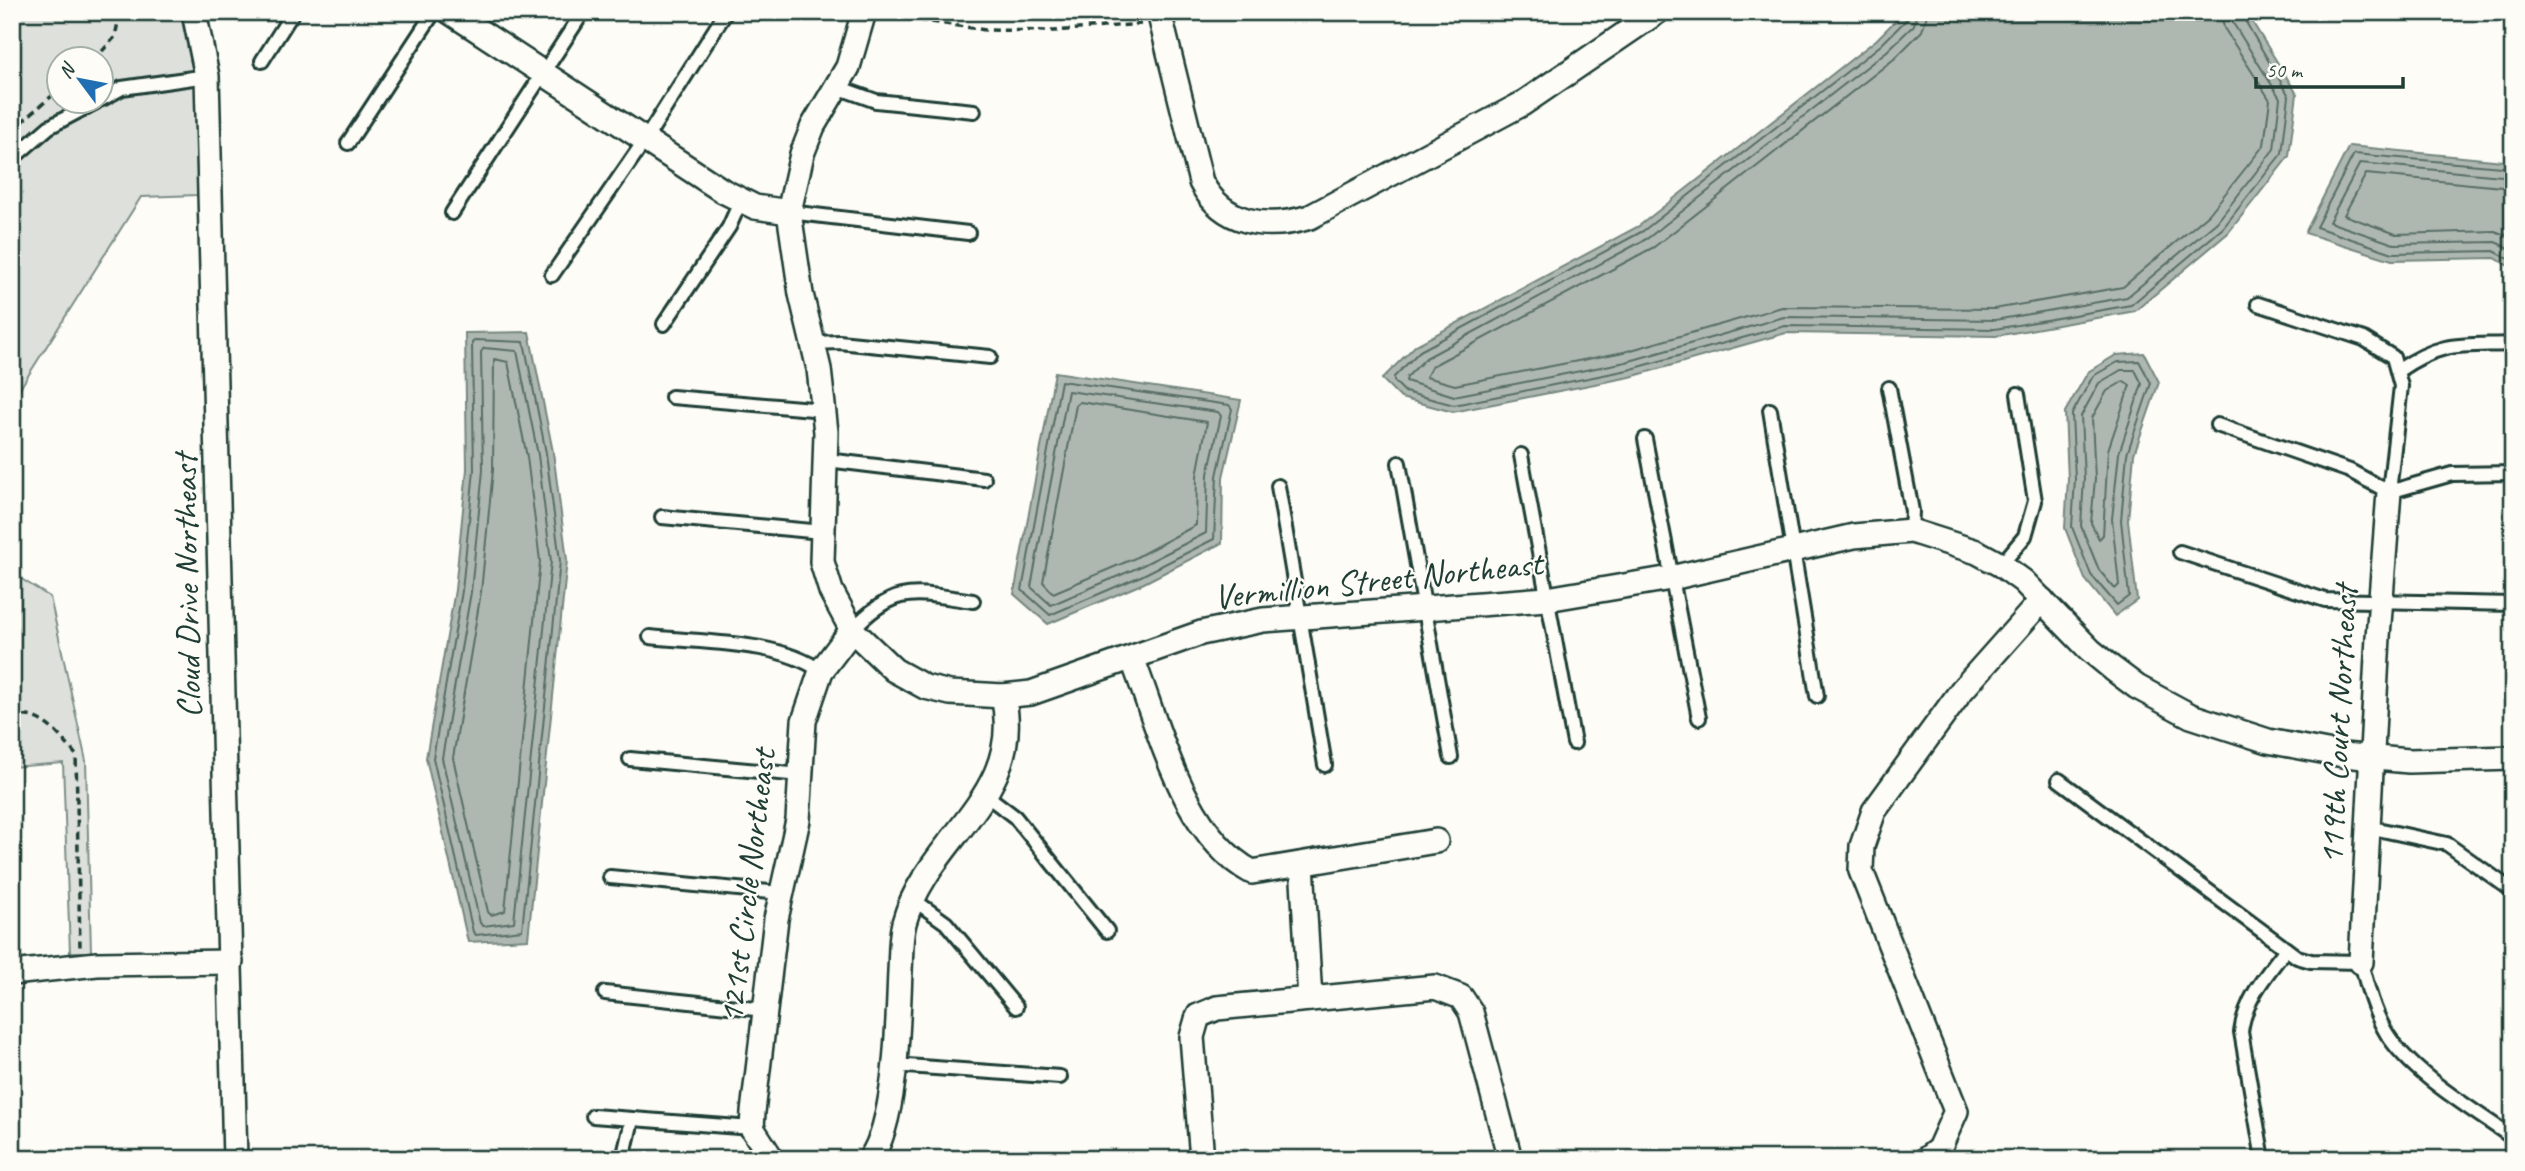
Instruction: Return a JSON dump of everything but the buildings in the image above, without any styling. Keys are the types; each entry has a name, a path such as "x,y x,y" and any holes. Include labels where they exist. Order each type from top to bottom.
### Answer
{"street":[{"name":"Cloud Drive Northeast","path":"194,12 207,76 235,1159"},
{"path":"450,12 741,200 755,207 789,212"},
{"path":"1160,16 1201,182 1210,199 1222,211 1240,220 1287,224 1310,217 1522,104 1657,12"},
{"name":"Vermillion Street Northeast","path":"872,13 837,88 813,126 796,174 789,212 801,294 815,344 824,410 827,460 822,562 831,591 852,629 894,670 925,687 950,693 1003,696 1031,693 1201,633 1263,620 1547,599 1671,578 1854,536 1911,531 1977,552 2001,565 2042,600 2090,650 2113,669 2137,687 2191,716 2268,741 2371,759 2409,761 2513,758"},
{"name":"119th Court Northeast","path":"2361,962 2380,603 2389,492"},
{"path":"1926,1159 1939,1149 1956,1111 1861,871 1862,846 1874,811 1950,706 2042,600"},
{"name":"121st Circle Northeast","path":"752,1128 780,893 798,820 804,721 821,671 852,629"},
{"path":"1132,657 1158,729 1195,811 1231,860 1252,872 1436,841"},
{"path":"871,1158 884,1129 893,1065 903,923 938,856 986,795 1007,747 1003,696"},
{"path":"1302,863 1310,999"},
{"path":"12,973 81,965 231,962"},
{"path":"1202,1159 1192,1037 1198,1016 1217,1008 1436,987 1461,997 1471,1012 1510,1159"},
{"path":"752,1128 772,1159"}],"lane":[{"path":"262,61 293,12"},
{"path":"348,143 434,12"},
{"path":"452,212 583,12"},
{"path":"552,275 645,140 726,12"},
{"path":"116,91 122,88 207,76"},
{"path":"837,88 876,101 974,111"},
{"path":"12,159 49,127 70,116"},
{"path":"664,324 729,227 741,200"},
{"path":"789,212 968,233"},
{"path":"2258,304 2364,340 2392,357 2399,370 2400,386 2389,492"},
{"path":"815,344 839,342 990,358"},
{"path":"2399,370 2430,350 2446,346 2513,344"},
{"path":"1889,388 1912,510 1911,531"},
{"path":"2001,565 2025,536 2035,501 2018,394"},
{"path":"672,397 824,410"},
{"path":"1770,410 1817,696"},
{"path":"2217,425 2350,471 2389,492 2452,474 2513,473"},
{"path":"1645,439 1699,718"},
{"path":"1521,455 1574,743"},
{"path":"827,460 984,480"},
{"path":"1399,463 1451,757"},
{"path":"1278,486 1325,765"},
{"path":"662,517 822,531"},
{"path":"2180,551 2325,600 2513,604"},
{"path":"852,629 874,607 911,593 973,601"},
{"path":"650,638 770,650 807,661 821,671"},
{"path":"630,759 801,775"},
{"path":"2059,780 2286,949 2311,961 2361,962 2369,992 2387,1034 2399,1048 2428,1076 2513,1138"},
{"path":"986,795 1015,817 1107,930"},
{"path":"2368,827 2447,845 2513,891"},
{"path":"610,877 780,893"},
{"path":"914,900 946,923 1016,1007"},
{"path":"2263,1159 2241,1032 2243,1014 2257,988 2286,949"},
{"path":"605,993 765,1010"},
{"path":"893,1065 1060,1077"},
{"path":"593,1116 752,1128"},
{"path":"624,1159 632,1120"}],"path":[{"path":"107,46 115,37 120,12"},
{"path":"872,13 985,30 1054,31 1192,12"},
{"path":"12,130 46,101"},
{"path":"12,718 19,715 39,719 76,755 81,965"}],"shaded area":[{"path":"12,12 180,12 196,87 198,195 141,197 12,401"},
{"path":"12,573 50,597 86,761 91,952 70,952 63,763 12,767"}],"water":[{"path":"1904,12 2246,12 2297,94 2289,156 2228,233 2135,311 1996,336 1786,333 1630,377 1453,412 1401,398 1382,379 1416,345 1639,226 1876,40"},
{"path":"2349,146 2513,162 2513,269 2495,258 2392,260 2305,233"},
{"path":"529,332 553,452 567,560 528,939 468,942 426,758 455,590 467,469 465,333"},
{"path":"2144,353 2159,382 2134,454 2128,520 2137,600 2115,616 2085,579 2065,528 2068,479 2065,412 2088,372 2116,355"},
{"path":"1055,372 1241,400 1223,477 1222,543 1144,583 1048,624 1014,594"}]}
